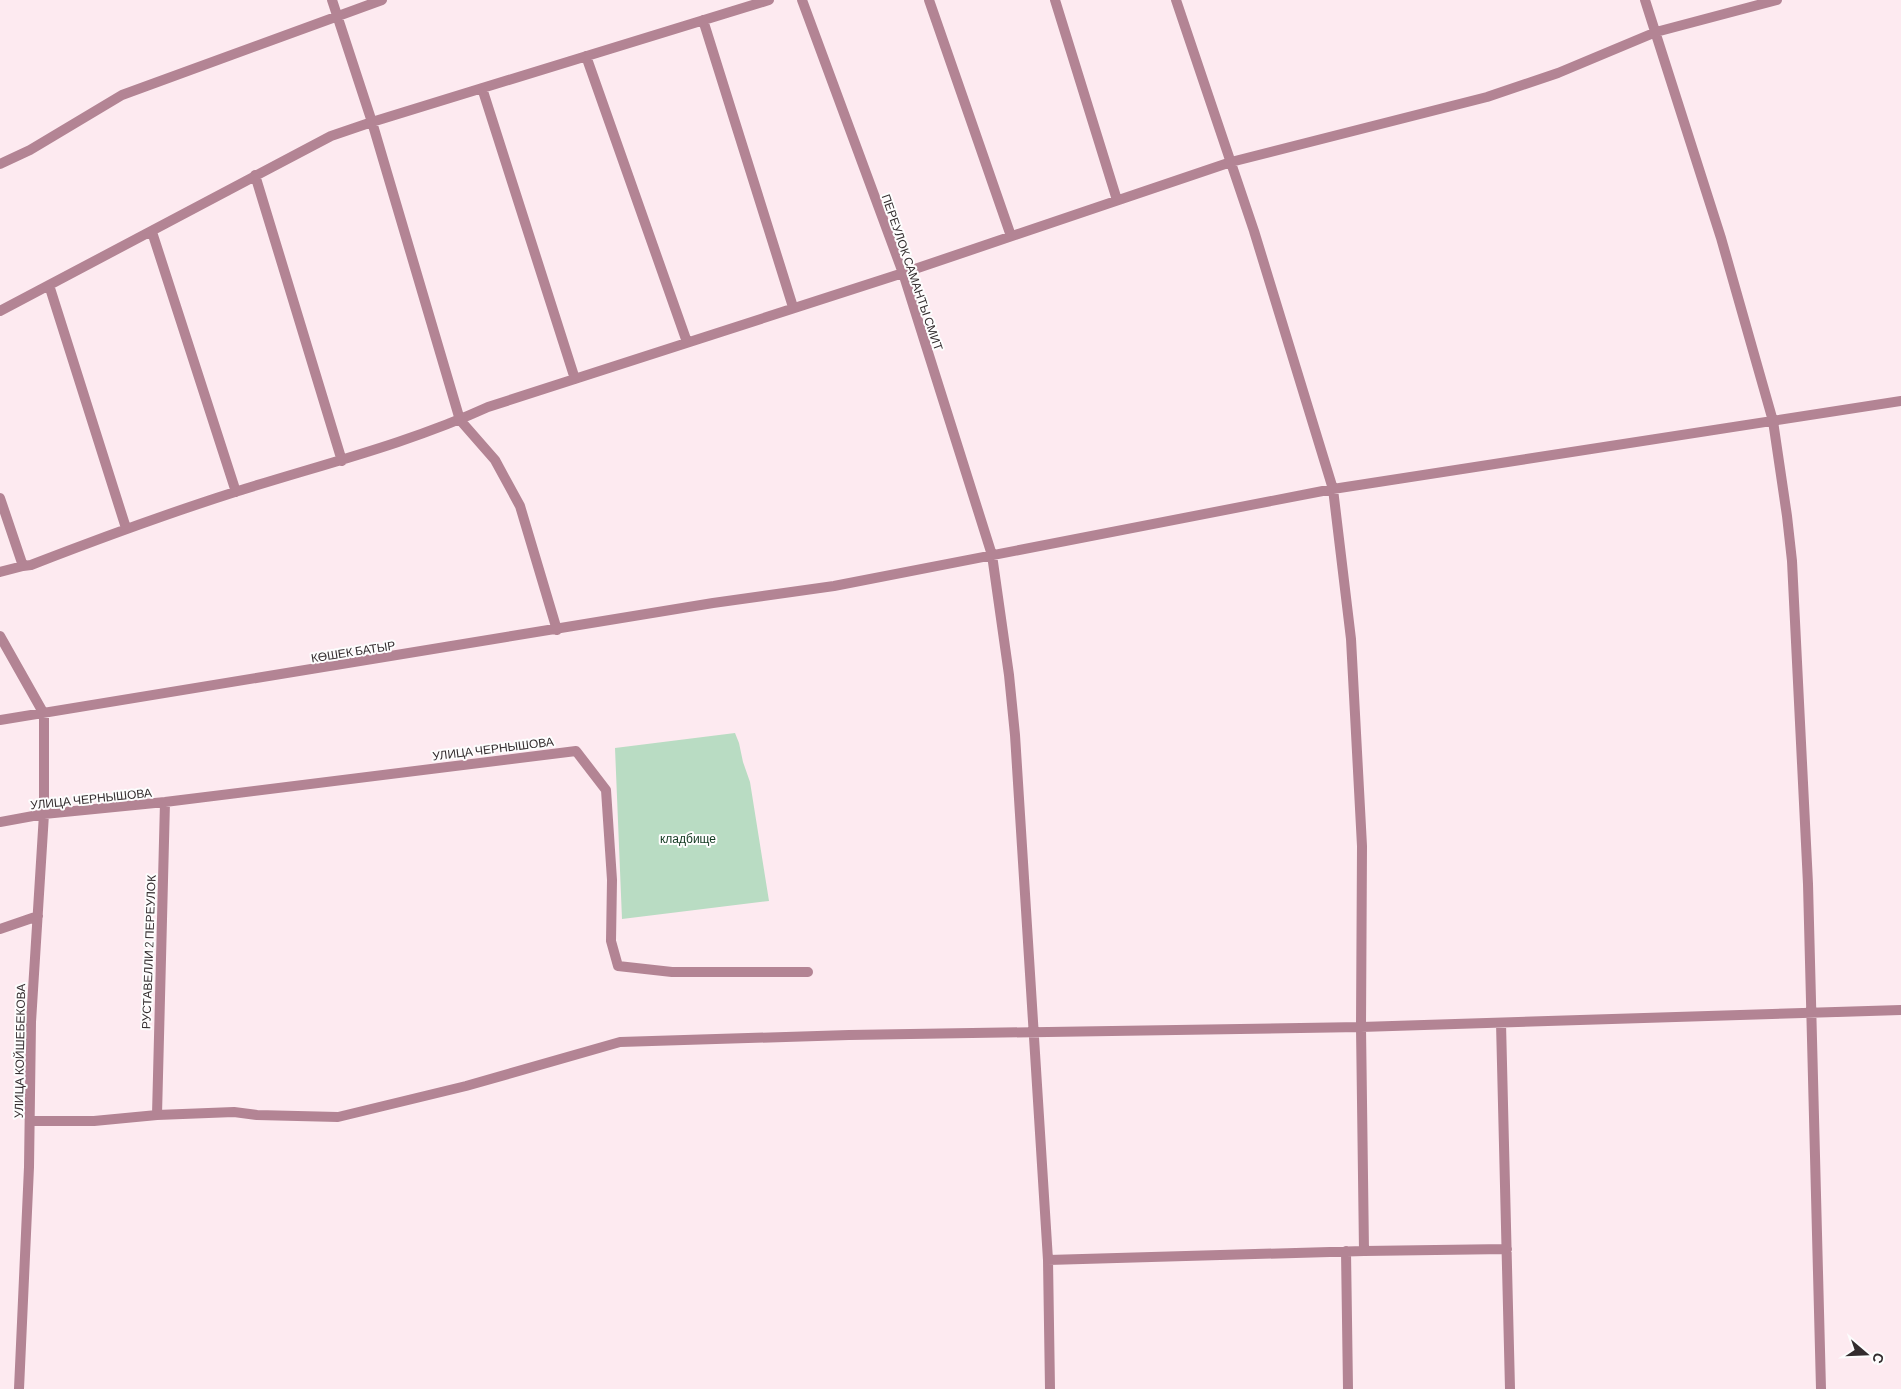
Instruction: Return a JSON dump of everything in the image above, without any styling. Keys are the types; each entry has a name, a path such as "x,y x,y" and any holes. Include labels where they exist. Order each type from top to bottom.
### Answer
{"street":[{"path":"332,0 372,122 460,420 495,460 520,506 557,630"},
{"path":"0,164 30,150 122,96 382,0"},
{"path":"0,311 330,136 769,0"},
{"name":"ПЕРЕУЛОК САМАНТЫ СМИТ","path":"802,0 902,273 992,555 1009,675 1015,735 1048,1260 1050,1389"},
{"path":"929,0 1011,236"},
{"path":"1055,0 1117,200"},
{"path":"1176,0 1254,231 1334,489 1351,639 1361,828 1364,1251"},
{"path":"1645,0 1721,238 1774,421 1787,516 1792,561 1808,884 1820,1389"},
{"path":"0,572 23,566 126,528 236,492 342,461 460,420 488,407 561,385 576,378 902,273 1231,162 1487,97 1558,73 1656,32 1774,1"},
{"path":"703,20 793,307"},
{"path":"586,56 687,342"},
{"path":"482,88 576,378"},
{"path":"255,175 342,461"},
{"path":"152,232 236,492"},
{"path":"49,285 126,528"},
{"name":"КӨШЕК БАТЫР","path":"0,720 834,586 1334,489 1901,401"},
{"path":"0,498 23,566"},
{"path":"0,636 44,714"},
{"name":"УЛИЦА КОЙШЕБЕКОВА","path":"20,1389 30,1121 31,1022 44,814 44,714"},
{"name":"УЛИЦА ЧЕРНЫШОВА","path":"0,822 44,814 164,802 576,751 606,790 612,880 611,940 618,966 672,972 808,972"},
{"name":"РУСТАВЕЛЛИ 2 ПЕРЕУЛОК","path":"157,1115 164,802"},
{"path":"0,928 38,916"},
{"path":"30,1121 94,1121 157,1115 234,1112 257,1115 338,1117 466,1086 620,1042 849,1035 1361,1027 1901,1010"},
{"path":"1501,1023 1510,1389"},
{"path":"1048,1260 1346,1251 1507,1249"},
{"path":"1346,1251 1348,1389"}],"green space":[{"name":"кладбище","path":"735,733 750,782 769,901 622,919 615,748"}]}
